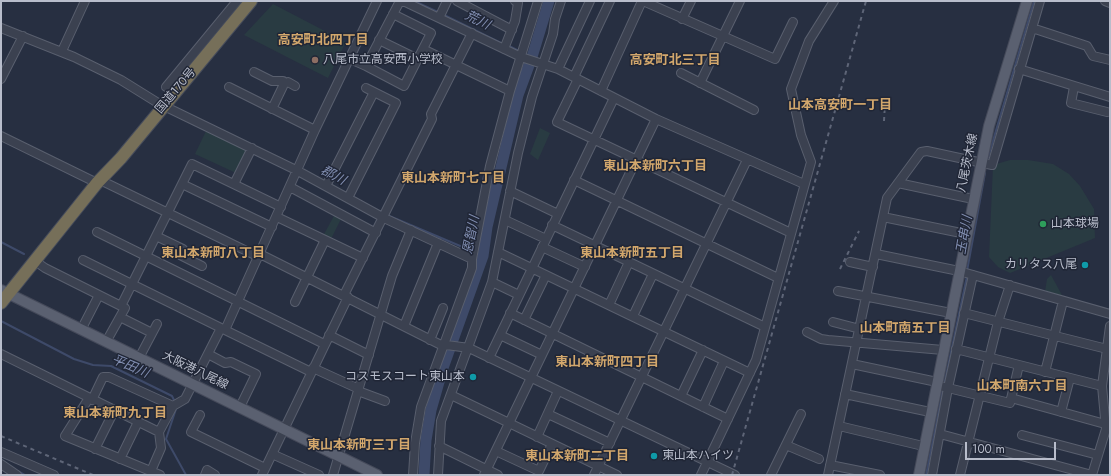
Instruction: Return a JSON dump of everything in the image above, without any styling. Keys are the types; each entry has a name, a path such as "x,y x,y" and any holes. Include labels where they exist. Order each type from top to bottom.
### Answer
{"highway":[{"name":"国道170号","path":"218,36 242,1"},
{"name":"国道170号","path":"4,296 35,261 98,182 117,153 161,105 218,36 251,1"}],"main road":[{"name":"八尾茨木線","path":"919,475 930,412 941,386 944,350 951,314 966,273 966,234 973,199 985,164 989,126 1027,1"},
{"name":"大阪港八尾線","path":"4,296 81,330 377,475"}],"street":[{"path":"62,51 85,1"},
{"path":"179,97 218,36 237,1"},
{"path":"166,87 218,36 257,1"},
{"path":"151,471 161,448 159,432 175,405 185,399 208,354 239,301 315,130 377,1"},
{"path":"366,66 400,1"},
{"path":"403,1 440,15 472,33 505,46 542,65 558,69 656,119 804,184"},
{"path":"440,15 447,1"},
{"path":"457,1 512,30"},
{"path":"505,46 515,20 518,3 515,1"},
{"path":"413,475 415,443 421,407 472,268 473,255 490,166 510,91 538,1"},
{"path":"438,475 442,422 492,282 510,192 532,97 560,1"},
{"path":"558,69 590,1"},
{"path":"610,1 557,122 593,141 790,233"},
{"path":"601,91 644,1 775,59 793,22"},
{"path":"682,19 691,1"},
{"path":"700,83 740,1"},
{"path":"701,475 756,360 790,233 811,162 801,135 791,90 809,41 834,1"},
{"path":"828,475 887,198 921,152 927,151 992,165 1018,69 1040,1"},
{"path":"1105,1 1110,3"},
{"path":"350,59 404,86 431,33 393,14"},
{"path":"1,28 62,51 121,80 161,105 252,148 299,168 411,230 438,243 473,255"},
{"path":"1032,28 1088,46 1093,56 1110,60"},
{"path":"200,415 191,432 264,472 329,335 363,258 432,119 431,114 472,33"},
{"path":"1,79 23,36"},
{"path":"379,40 418,59"},
{"path":"423,49 510,91"},
{"path":"1018,69 1110,97"},
{"path":"254,72 272,81 280,79 284,84"},
{"path":"680,73 754,110"},
{"path":"284,84 288,82 295,86"},
{"path":"272,109 284,84"},
{"path":"229,87 315,130"},
{"path":"1074,87 1071,103 1107,112"},
{"path":"349,196 396,103 366,88"},
{"path":"328,183 374,92"},
{"path":"489,358 614,98"},
{"path":"486,472 656,119"},
{"path":"1,136 307,277 430,340 444,345 469,348 735,475"},
{"path":"234,184 252,148"},
{"path":"594,475 747,160"},
{"path":"121,306 145,255 168,214 192,164 281,207"},
{"path":"574,180 778,278"},
{"path":"898,183 973,199"},
{"path":"182,184 272,227"},
{"path":"290,187 376,233"},
{"path":"510,192 558,214"},
{"path":"277,217 363,258"},
{"path":"882,217 966,234"},
{"path":"505,220 585,267"},
{"path":"552,225 765,327"},
{"path":"333,475 392,276 411,230"},
{"path":"97,232 324,344"},
{"path":"156,236 183,249 180,255 202,266"},
{"path":"294,302 325,240"},
{"path":"404,326 438,243"},
{"path":"498,252 750,373"},
{"path":"876,254 966,273 1110,314"},
{"path":"83,260 223,329 312,370 385,401"},
{"path":"35,261 45,268 125,308 106,342"},
{"path":"609,304 629,262"},
{"path":"850,262 873,267"},
{"path":"932,475 940,434 941,386 956,349 964,313 966,273"},
{"path":"633,316 653,274"},
{"path":"524,320 546,275"},
{"path":"492,282 519,295"},
{"path":"960,475 998,322 1010,285"},
{"path":"838,290 951,314"},
{"path":"81,330 99,295"},
{"path":"1046,372 1063,301"},
{"path":"430,340 443,308"},
{"path":"510,313 728,419"},
{"path":"964,313 1107,349"},
{"path":"120,317 152,333"},
{"path":"833,322 860,329"},
{"path":"139,358 157,324"},
{"path":"940,434 1092,475 1105,424 1102,386 1110,326"},
{"path":"807,332 821,339 944,350"},
{"path":"329,335 368,355"},
{"path":"500,335 542,355"},
{"path":"956,349 1102,386"},
{"path":"681,396 703,350"},
{"path":"1,354 159,432"},
{"path":"208,354 225,362 231,362 256,374 240,407"},
{"path":"703,407 724,361"},
{"path":"852,364 1010,404 1019,365"},
{"path":"160,475 66,436 103,377 110,377 175,405"},
{"path":"1061,412 1070,378"},
{"path":"537,437 558,391"},
{"path":"845,394 930,412"},
{"path":"451,396 617,475"},
{"path":"1011,398 1105,424"},
{"path":"96,449 114,411"},
{"path":"548,414 610,443"},
{"path":"771,475 801,414"},
{"path":"120,459 138,422"},
{"path":"838,426 923,446"},
{"path":"1022,435 1098,455"},
{"path":"496,451 539,471 552,444"},
{"path":"786,445 820,460"},
{"path":"439,446 486,472 498,475"},
{"path":"1,452 53,475"},
{"path":"272,454 319,475"},
{"path":"1,464 16,475"},
{"path":"830,465 880,475"},
{"path":"205,475 207,470 215,475"}],"shaded area":[{"path":"273,4 346,42 328,78 244,35"},
{"path":"540,128 550,133 538,160 530,154"},
{"path":"206,131 244,148 246,153 236,173 195,154"},
{"name":"山本球場","path":"1010,160 1028,160 1053,164 1069,174 1080,186 1094,209 1095,238 1010,273 998,267 989,257 993,165"},
{"path":"335,214 342,217 331,239 323,236"},
{"path":"1051,275 1063,297 1045,292 1047,279"}],"waterway":[{"name":"荒川","path":"414,1 440,13"},
{"name":"恩智川","path":"424,475 426,440 431,410 443,368 483,256 487,227 518,95 532,57 549,1"},
{"name":"玉串川","path":"987,161 1034,1"},
{"name":"荒川","path":"444,15 503,44"},
{"name":"荒川","path":"507,45 519,51"},
{"name":"玉串川","path":"967,271 985,173"},
{"name":"郡川","path":"387,215 472,251"},
{"path":"1,242 24,254"},
{"name":"郡川","path":"476,253 483,256"},
{"name":"玉串川","path":"944,385 967,276"},
{"name":"平田川","path":"1,321 74,359 93,365 111,366 172,396 175,402"},
{"name":"玉串川","path":"926,475 943,389"},
{"name":"平田川","path":"177,406 166,439 186,475"},
{"path":"418,437 426,440"},
{"path":"18,471 25,475"}],"railway":[{"path":"732,475 866,1"},
{"path":"884,121 885,103"},
{"path":"840,269 859,231"},
{"path":"1,436 93,475"}],"place":[{"name":"八尾市立高安西小学校","path":"315,60"},
{"name":"山本球場","path":"1043,224"},
{"name":"カリタス八尾","path":"1085,265"},
{"name":"コスモスコート東山本","path":"473,377"},
{"name":"東山本ハイツ","path":"654,456"}],"district":[{"name":"高安町北四丁目","path":"323,41"},
{"name":"高安町北三丁目","path":"675,61"},
{"name":"山本高安町一丁目","path":"840,106"},
{"name":"東山本新町六丁目","path":"655,167"},
{"name":"東山本新町七丁目","path":"453,179"},
{"name":"東山本新町八丁目","path":"213,254"},
{"name":"東山本新町五丁目","path":"632,254"},
{"name":"山本町南五丁目","path":"905,329"},
{"name":"東山本新町四丁目","path":"607,363"},
{"name":"山本町南六丁目","path":"1022,387"},
{"name":"東山本新町九丁目","path":"115,414"},
{"name":"東山本新町三丁目","path":"359,446"},
{"name":"東山本新町二丁目","path":"577,457"}]}
